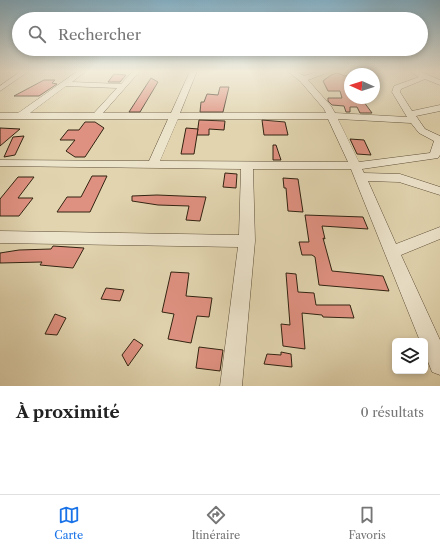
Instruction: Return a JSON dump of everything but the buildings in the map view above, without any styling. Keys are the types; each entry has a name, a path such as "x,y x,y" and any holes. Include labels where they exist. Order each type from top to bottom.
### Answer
{"street":[{"path":"20,116 58,89"},
{"path":"96,116 121,89"},
{"path":"153,164 186,89"},
{"path":"312,89 328,108 357,171 440,364"},
{"path":"357,171 434,156 440,140 422,131 396,92 397,89"},
{"path":"0,116 412,117 440,108"},
{"path":"0,163 247,165 357,171 400,178 440,191"},
{"path":"231,386 247,241 247,165"},
{"path":"392,252 440,233"},
{"path":"0,237 247,241"}]}
